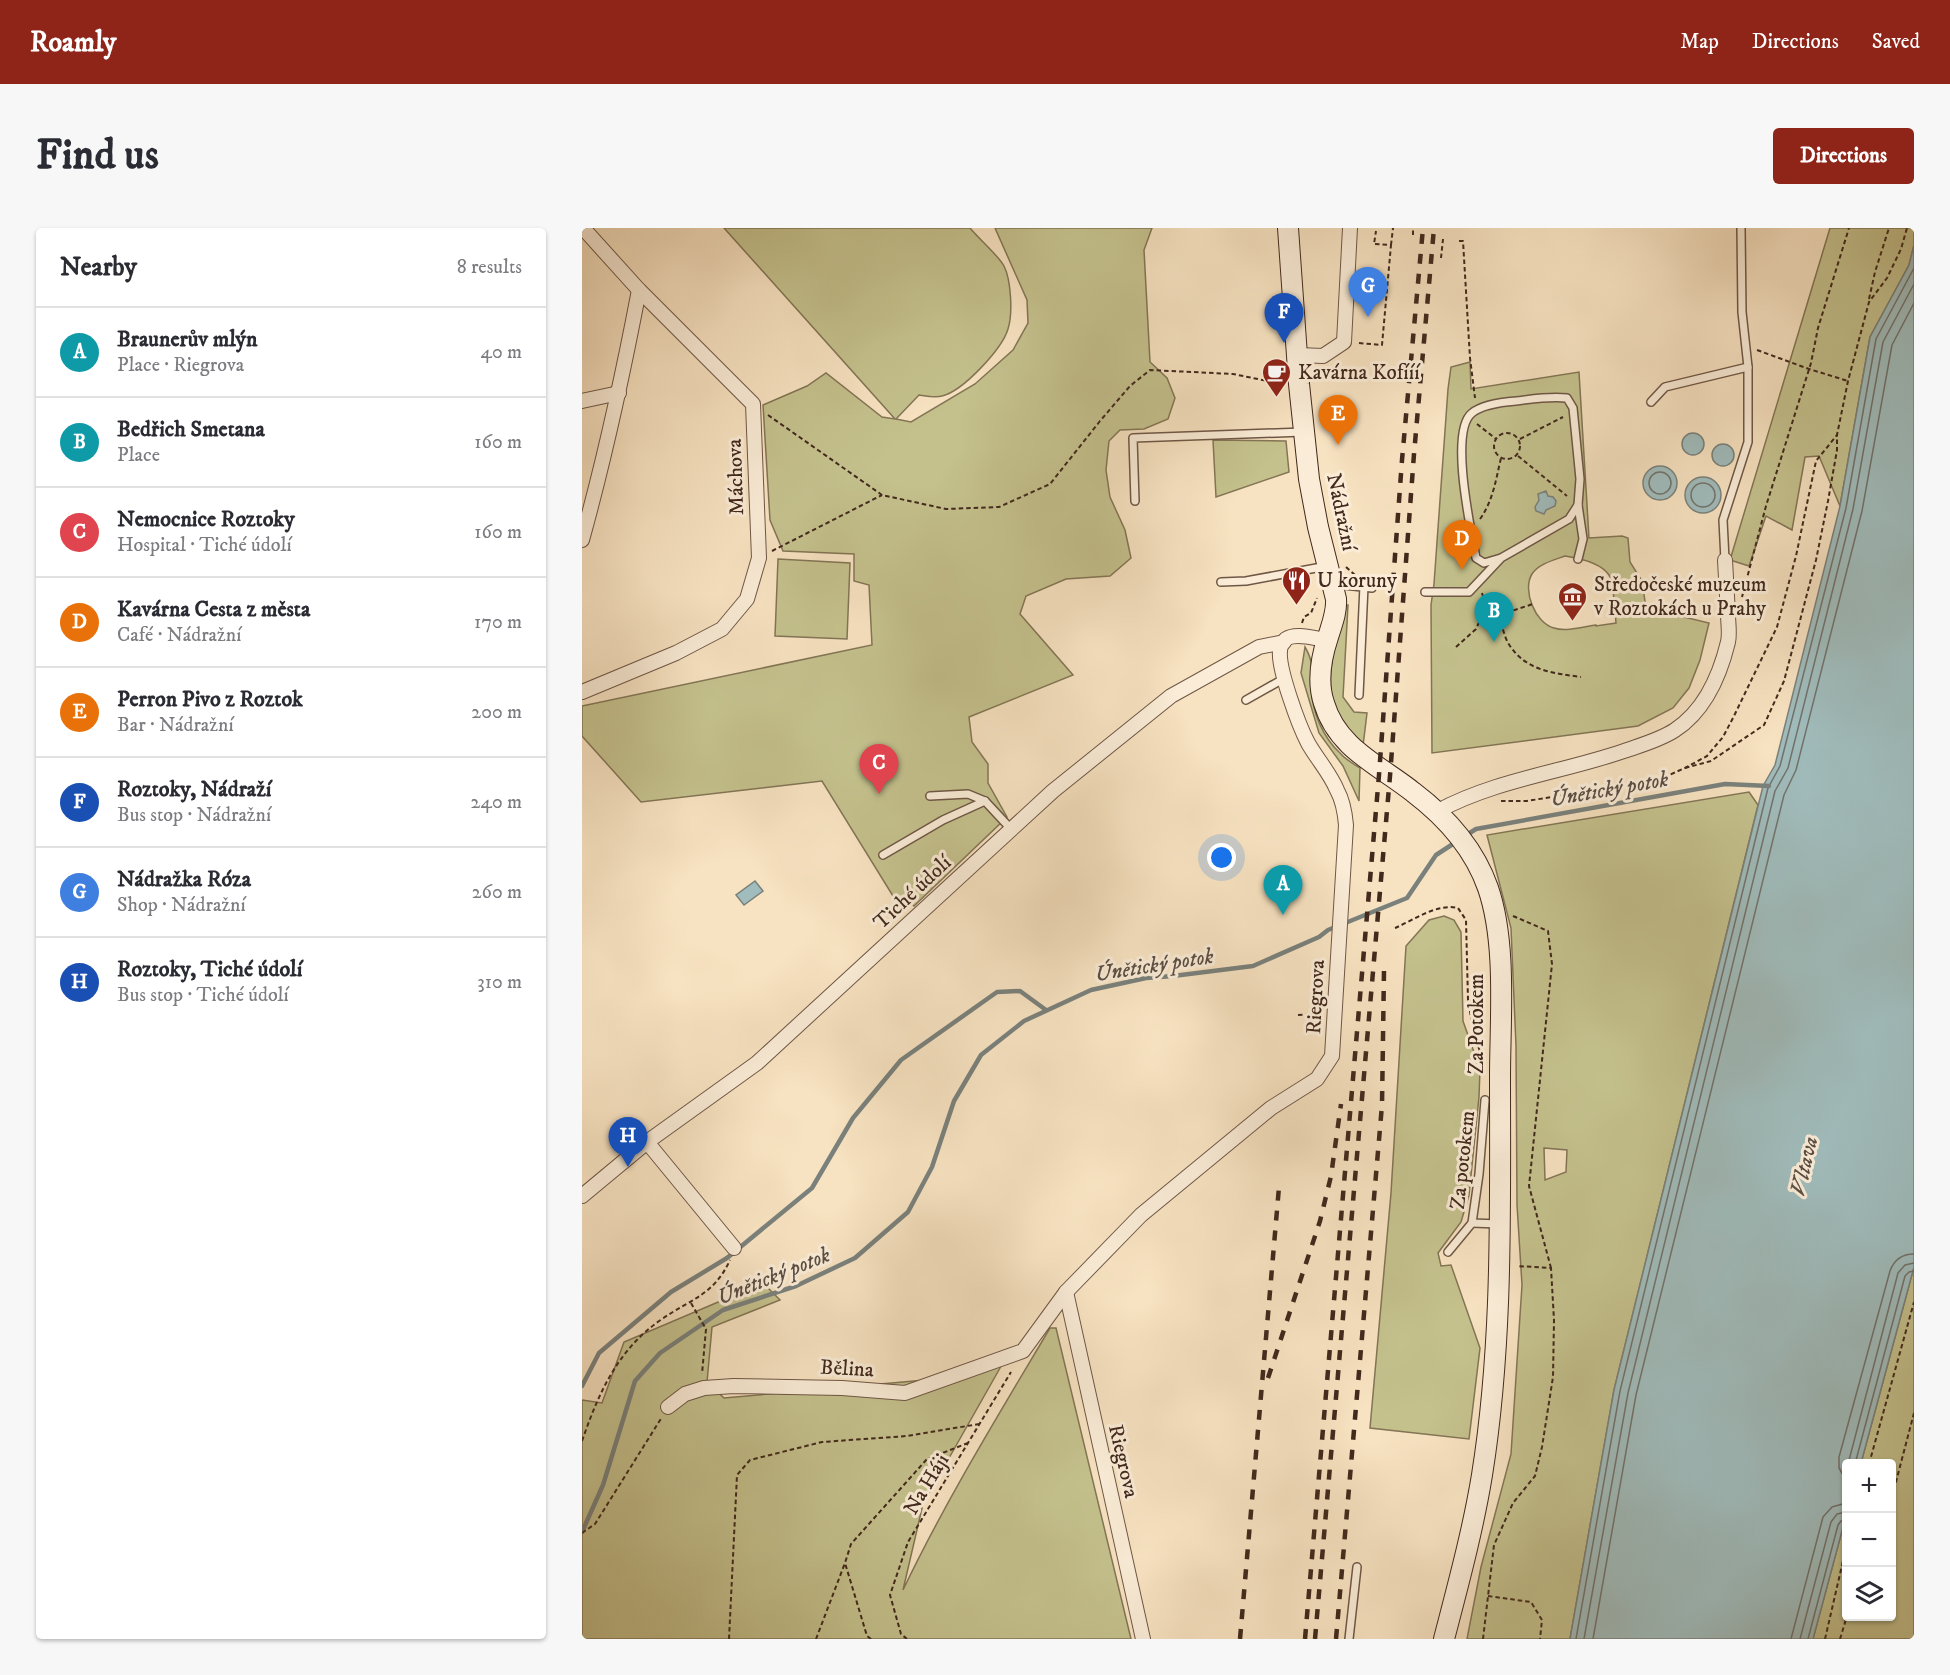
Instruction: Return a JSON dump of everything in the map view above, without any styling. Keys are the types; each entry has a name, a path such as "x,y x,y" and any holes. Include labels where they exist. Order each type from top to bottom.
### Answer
{"main road":[{"name":"Nádražní","path":"1288,228 1303,432 1309,479 1331,575 1336,609 1327,640"},
{"name":"Za Potokem","path":"1327,640 1323,652 1321,686 1324,703 1336,730 1347,744 1412,790 1443,817 1469,849 1485,880 1497,926 1500,967 1499,1266 1496,1353 1482,1477 1444,1639"}],"street":[{"path":"583,228 639,290 753,404"},
{"path":"1298,356 1323,356 1344,342 1350,228"},
{"path":"582,540 602,470 639,290"},
{"path":"582,401 619,393"},
{"name":"Máchova","path":"582,692 676,653 722,629 747,599 759,558 753,404"},
{"path":"1443,817 1459,800 1498,786 1598,759 1650,742 1674,731 1689,718 1703,703 1729,640 1725,560"},
{"path":"1284,642 1290,637 1297,636 1327,640"},
{"name":"Riegrova","path":"1023,1351 1066,1292 1141,1215 1271,1108 1317,1079 1332,1056 1346,825 1341,797 1330,767 1303,734 1285,678 1280,654 1284,642"},
{"name":"Tiché údolí","path":"582,1196 647,1142 757,1063 1053,791 1170,696 1259,647 1284,642"},
{"path":"647,1142 734,1248"},
{"name":"Riegrova","path":"1066,1292 1143,1639"},
{"name":"Bělina","path":"668,1407 685,1394 704,1388 734,1386 842,1388 905,1393 1023,1351"}],"lane":[{"path":"1725,560 1723,520 1748,442 1748,367 1742,312 1741,228"},
{"path":"1651,402 1665,387 1748,367"},
{"path":"1578,505 1569,519 1501,558 1484,563 1476,558 1463,481 1461,450 1464,426 1468,417 1478,409 1504,402 1551,396 1567,398 1574,412 1580,479 1578,505 1583,539 1578,559"},
{"path":"1135,501 1133,438 1303,432"},
{"path":"1425,592 1469,592 1501,558"},
{"path":"1221,582 1331,575 1368,587 1359,695"},
{"path":"1246,700 1285,678"},
{"path":"930,796 968,794 985,801 1011,829"},
{"path":"883,855 943,820 985,801"},
{"name":"Za potokem","path":"1448,1252 1472,1223 1479,1174 1485,1100"},
{"path":"1472,1223 1499,1224"},
{"path":"1349,1639 1357,1567"}],"path":[{"path":"1344,342 1382,345 1393,228"},
{"path":"1413,228 1413,235"},
{"path":"1742,599 1766,506 1809,369 1818,328 1849,228"},
{"path":"1685,768 1711,761 1764,725 1784,681 1816,560 1848,381 1875,272 1889,228"},
{"path":"1869,302 1887,278 1901,249 1907,228"},
{"path":"1376,231 1374,244 1391,245"},
{"path":"1441,258 1443,239"},
{"path":"1459,241 1463,241 1470,366 1478,409"},
{"path":"1745,346 1848,381"},
{"path":"753,404 882,495 946,509 999,507 1050,484 1130,386 1150,370 1233,374 1286,385"},
{"path":"1519,440 1574,412"},
{"path":"1468,417 1496,439"},
{"path":"1471,531 1487,510 1492,496 1501,458 1494,447 1496,439 1506,432 1515,435 1520,447 1517,455 1509,459 1501,458"},
{"path":"1517,455 1578,505"},
{"path":"759,558 882,495"},
{"path":"1456,647 1476,629 1486,608 1479,581"},
{"path":"1302,627 1304,617 1311,612 1317,597"},
{"path":"1499,615 1533,604"},
{"path":"1486,608 1499,615 1509,645 1530,666 1547,672 1581,676"},
{"name":"Za Potokem","path":"1395,928 1436,908 1451,906 1458,908 1466,920 1468,1000 1474,1034 1483,1061"},
{"path":"1483,1639 1494,1545 1513,1503 1535,1476 1542,1447 1553,1377 1554,1320 1551,1268 1529,1186 1552,964 1548,930 1493,908"},
{"path":"1298,1015 1335,1014"},
{"path":"582,1441 595,1405 618,1362 631,1346 661,1319 691,1303 714,1286 729,1262 734,1248"},
{"path":"1499,1266 1551,1268"},
{"path":"1870,1459 1914,1302"},
{"path":"691,1303 706,1329 701,1379 704,1388"},
{"name":"Na Háji","path":"907,1639 901,1634 890,1595 908,1542 1023,1351"},
{"path":"582,1533 595,1524 668,1407"},
{"path":"1896,1482 1914,1413"},
{"path":"729,1639 737,1475 750,1460 822,1442 907,1436 979,1424"},
{"path":"816,1639 851,1544 927,1459 968,1443"},
{"path":"845,1563 867,1636 871,1639"},
{"path":"1825,1639 1842,1565"},
{"path":"1488,1596 1532,1602 1542,1620 1540,1639"},
{"path":"1840,1639 1846,1621"}],"shaded area":[{"path":"724,228 970,228 1004,266 1010,288 1011,306 1008,329 990,358 971,378 951,393 940,397 919,395 896,419 911,422 975,384 1013,350 1028,323 1027,300 995,228 1152,228 1144,250 1150,362 1167,378 1175,398 1168,419 1144,429 1120,430 1109,441 1106,470 1110,497 1125,530 1131,558 1110,576 1066,579 1026,596 1020,614 1073,675 969,717 972,742 988,764 988,783 1007,817 914,906 909,901 901,909 822,781 641,802 582,736 582,706 872,645 869,585 854,581 854,554 783,551 770,520 763,405 807,386 826,373 882,417 895,419"},
{"path":"1830,228 1914,228 1914,245 1909,265 1870,337 1840,506 1819,456 1805,457 1792,530 1766,516 1749,566 1730,560"},
{"path":"1470,362 1471,389 1579,372 1589,538 1622,536 1628,538 1630,562 1642,581 1646,608 1709,623 1700,660 1689,688 1673,708 1638,726 1432,753 1431,605 1451,367","holes":["1565,556 1595,564 1609,575 1616,623 1559,629 1541,620 1532,605 1529,581 1538,568"]},
{"path":"1213,440 1286,441 1289,472 1216,497"},
{"path":"778,559 850,563 847,639 775,636"},
{"path":"1348,605 1343,697 1354,712 1367,713 1363,746 1350,733 1338,715 1331,684 1333,653 1345,606"},
{"path":"1305,647 1311,662 1311,687 1316,715 1335,748 1360,768 1359,801 1343,766 1319,733 1301,673"},
{"path":"1749,792 1758,805 1614,1390 1570,1639 1467,1639 1481,1567 1511,1454 1522,1285 1517,1205 1516,1046 1511,928 1487,835","holes":["1544,1148 1567,1150 1566,1172 1545,1180"]},
{"path":"1444,916 1454,920 1461,932 1463,1021 1480,1069 1469,1195 1461,1222 1438,1253 1441,1266 1451,1265 1480,1348 1469,1439 1370,1428 1391,1193 1406,946 1429,920"},
{"path":"1914,1267 1914,1639 1813,1639 1842,1531 1842,1621 1896,1621 1896,1459 1862,1459"},
{"path":"763,1283 780,1300 712,1327 707,1382 724,1398 959,1377 1004,1361 923,1504 903,1590 937,1523 992,1425 1050,1328 1056,1328 1131,1639 582,1639 582,1400 602,1403 624,1342"}],"water":[{"name":"Vltava","path":"1914,245 1914,1267 1862,1459 1842,1459 1842,1531 1813,1639 1570,1639 1614,1390 1763,786 1775,765 1840,506 1870,337 1909,265"},
{"path":"1693,433 1701,436 1704,444 1701,452 1693,455 1685,452 1682,444 1685,436"},
{"path":"1723,444 1731,447 1734,455 1731,463 1723,466 1715,463 1712,455 1715,447"},
{"path":"1660,466 1672,471 1677,483 1672,495 1660,500 1648,495 1643,483 1648,471"},
{"path":"1703,477 1716,482 1721,495 1716,508 1703,513 1690,508 1685,495 1690,482"},
{"path":"1546,491 1548,496 1553,497 1556,501 1555,506 1546,510 1544,514 1536,511 1535,507 1539,500 1538,494"},
{"path":"755,881 763,891 744,905 736,895"}],"waterway":[{"name":"Únětický potok","path":"1465,836 1476,829 1725,784 1769,786"},
{"name":"Únětický potok","path":"582,1532 603,1485 635,1381 660,1353 723,1310 796,1286 855,1258 908,1212 932,1167 954,1101 981,1055 1024,1021 1091,990 1146,978 1253,966 1319,937 1328,930 1407,898 1436,855 1456,842"},
{"path":"582,1386 599,1353 671,1292 727,1258 812,1188 853,1118 901,1060 997,992 1020,991 1046,1010"}],"railway":[{"path":"1305,1639 1423,228"},
{"path":"1315,1639 1390,776 1414,454 1434,228"},
{"path":"1336,1639 1382,1105 1384,970"},
{"path":"1268,1378 1320,1221 1331,1176 1341,1104"},
{"path":"1240,1639 1279,1187"}],"place":[{"name":"Nádražka Róza","path":"1368,317"},
{"name":"Roztoky, Nádraží","path":"1284,343"},
{"name":"Kavárna Kofííí","path":"1277,398"},
{"name":"Perron Pivo z Roztok","path":"1338,445"},
{"name":"Kavárna Cesta z města","path":"1462,570"},
{"name":"U koruny","path":"1296,606"},
{"name":"Středočeské muzeum v Roztokách u Prahy","path":"1573,622"},
{"name":"Bedřich Smetana","path":"1494,642"},
{"name":"Nemocnice Roztoky","path":"879,794"},
{"name":"Braunerův mlýn","path":"1283,915"},
{"name":"Roztoky, Tiché údolí","path":"628,1167"}]}
